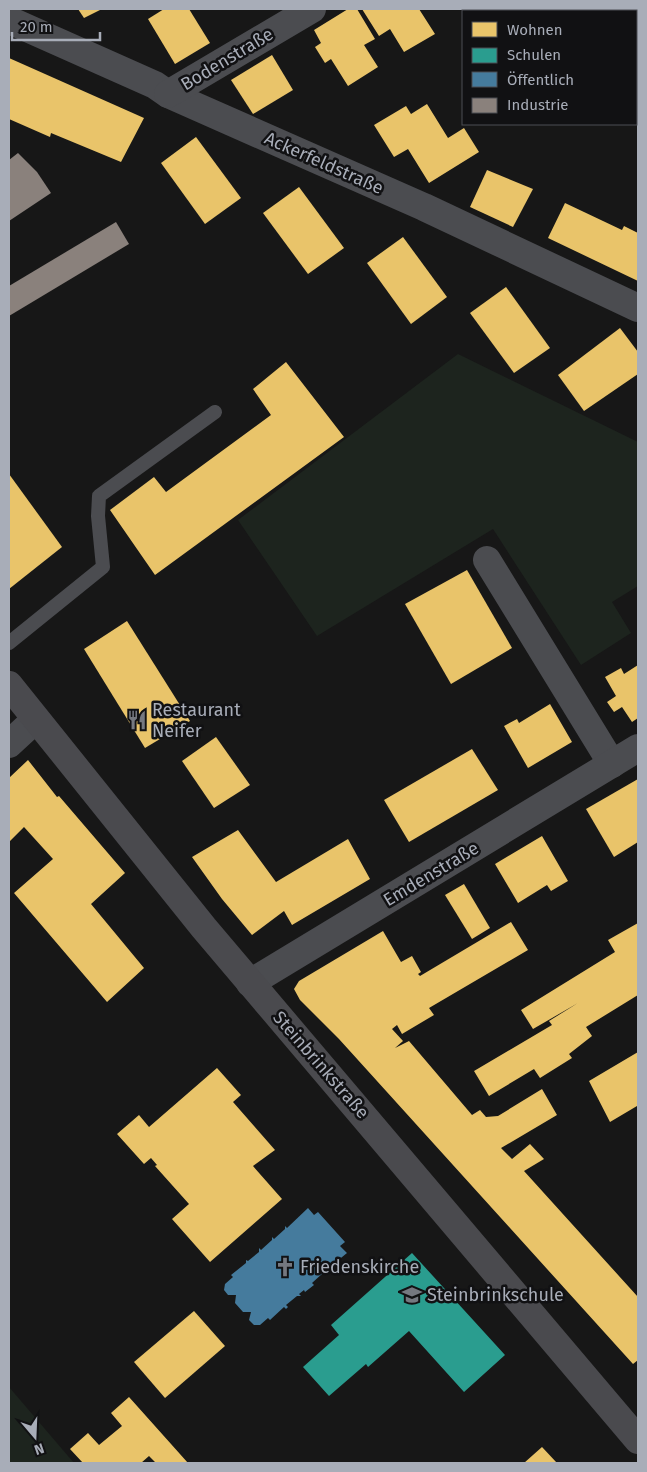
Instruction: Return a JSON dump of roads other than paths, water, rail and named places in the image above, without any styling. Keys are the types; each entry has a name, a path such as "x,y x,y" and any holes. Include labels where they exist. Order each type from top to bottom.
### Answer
{"street":[{"name":"Bodenstraße","path":"168,94 312,9"},
{"name":"Ackerfeldstraße","path":"9,20 155,85 168,94 424,207 638,308"},
{"path":"487,560 612,764"},
{"name":"Steinbrinkstraße","path":"9,685 35,720 250,983 638,1440"},
{"path":"9,744 35,720"},
{"name":"Emdenstraße","path":"250,983 638,748"}],"lane":[{"path":"9,643 102,566 98,516 99,496 215,412"}],"place":[{"name":"Restaurant Neifer","path":"137,720"},
{"name":"Friedenskirche","path":"285,1267"},
{"name":"Steinbrinkschule","path":"412,1295"}]}
